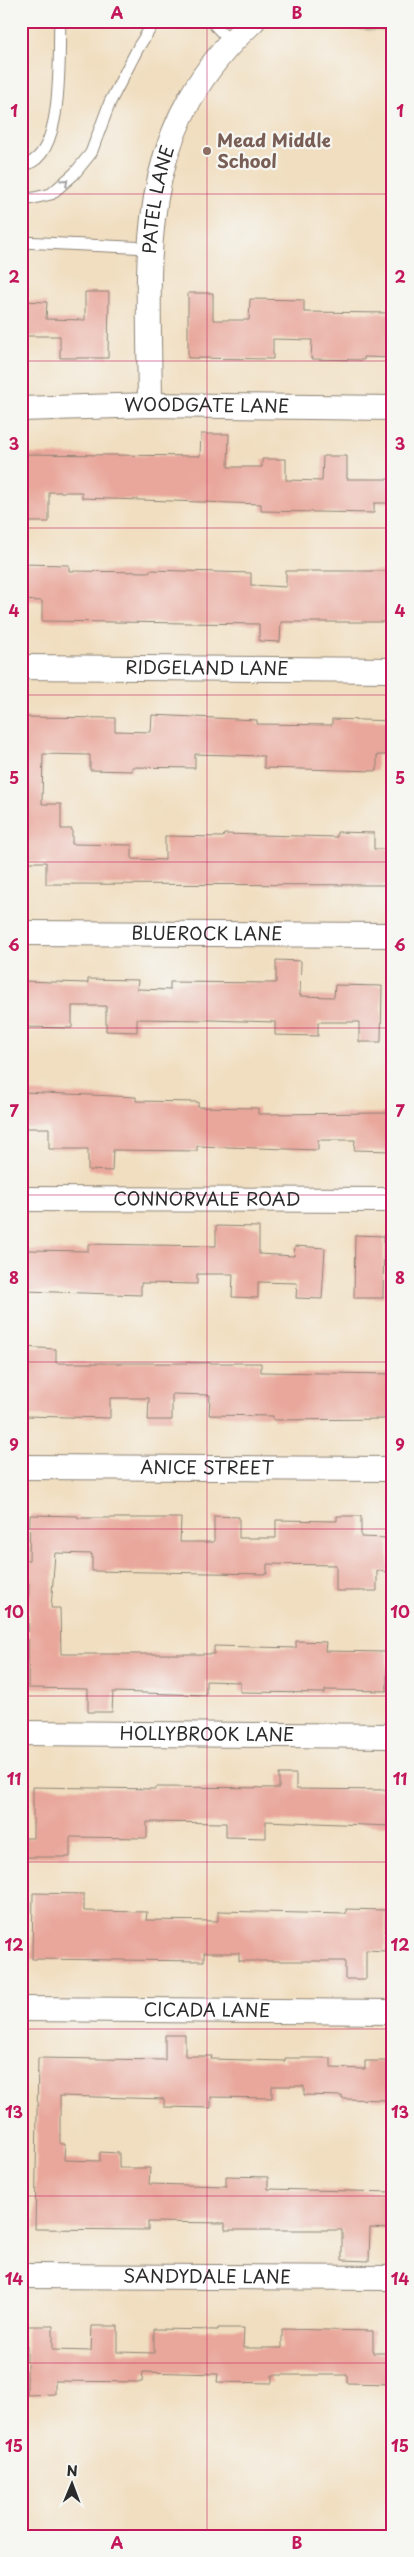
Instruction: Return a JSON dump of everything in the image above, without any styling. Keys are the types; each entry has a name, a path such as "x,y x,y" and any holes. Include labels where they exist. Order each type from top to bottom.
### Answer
{"street":[{"name":"PATEL LANE","path":"150,405 150,248 152,211 161,171 173,133 191,96 208,69 230,42 253,21"},
{"name":"WOODGATE LANE","path":"21,409 150,405 393,408"},
{"name":"RIDGELAND LANE","path":"21,667 393,670"},
{"name":"BLUEROCK LANE","path":"21,933 393,935"},
{"name":"CONNORVALE ROAD","path":"21,1198 393,1200"},
{"name":"ANICE STREET","path":"21,1467 393,1469"},
{"name":"HOLLYBROOK LANE","path":"21,1733 393,1736"},
{"name":"CICADA LANE","path":"21,2010 393,2012"},
{"name":"SANDYDALE LANE","path":"21,2276 393,2278"}],"lane":[{"path":"21,165 28,165 42,155 50,143 56,105 60,21"},
{"path":"21,201 51,194 74,174 91,153 110,102 139,46 155,21"},
{"path":"211,21 230,42"},
{"path":"21,242 150,248"}],"green space":[{"path":"318,21 393,21 393,31 313,27"}],"building":[{"path":"85,292 109,292 108,358 60,358 60,336 21,336 21,301 47,302 46,319 85,320"},
{"path":"188,293 213,293 213,320 249,320 250,299 304,300 304,312 393,313 393,358 364,357 364,360 311,359 312,340 273,339 273,359 188,358"},
{"path":"201,434 229,434 228,467 262,467 262,459 286,459 286,480 322,481 323,456 347,456 347,479 393,479 393,503 374,503 374,513 261,511 261,504 82,498 82,492 49,492 49,522 21,522 21,454 200,456"},
{"path":"21,564 69,565 69,571 150,572 150,570 251,573 251,585 286,587 286,571 393,571 393,622 281,622 280,642 259,641 259,624 42,621 42,601 21,600"},
{"path":"152,715 257,720 257,724 332,725 332,719 393,721 393,755 377,755 377,771 264,768 264,756 195,754 195,768 132,767 132,771 90,770 90,755 43,754 42,804 61,804 61,829 72,829 72,844 132,845 132,859 165,860 165,836 223,837 224,834 337,837 337,832 374,833 374,849 393,849 393,885 46,884 46,862 21,862 21,717 115,718 115,731 151,732"},
{"path":"276,960 301,961 300,996 334,997 335,985 382,986 381,1042 359,1042 359,1022 318,1022 318,1036 275,1035 275,1022 211,1020 137,1019 137,1032 106,1031 106,1006 72,1006 72,1028 21,1027 21,981 88,983 88,979 138,980 137,989 170,990 170,982 276,983"},
{"path":"22,1092 136,1097 136,1101 198,1102 198,1107 258,1108 258,1114 393,1113 393,1151 354,1150 355,1140 318,1140 318,1150 197,1146 197,1151 113,1150 112,1171 88,1170 88,1149 49,1149 49,1128 21,1128"},
{"path":"216,1226 259,1227 259,1254 294,1256 295,1246 325,1248 322,1299 296,1298 297,1283 258,1282 258,1298 232,1297 233,1274 197,1274 197,1284 141,1283 141,1295 26,1291 27,1250 88,1251 88,1244 216,1246"},
{"path":"355,1235 384,1236 383,1298 354,1298"},
{"path":"21,1347 56,1349 56,1363 261,1363 261,1372 393,1374 393,1419 273,1420 273,1416 209,1415 210,1395 172,1394 172,1420 148,1420 149,1398 110,1398 110,1418 24,1416 26,1377 21,1377"},
{"path":"30,1515 78,1516 78,1518 181,1518 180,1542 214,1542 214,1516 239,1517 239,1538 276,1538 276,1520 337,1521 337,1516 361,1516 361,1537 388,1538 388,1572 377,1571 377,1591 336,1591 336,1565 267,1564 267,1574 92,1571 92,1554 55,1553 51,1608 60,1608 61,1654 214,1654 214,1646 296,1648 296,1641 326,1642 325,1651 387,1652 387,1691 325,1690 325,1693 240,1692 240,1682 206,1681 206,1695 113,1692 112,1712 88,1712 88,1689 28,1688 29,1583 24,1583 25,1560 29,1560"},
{"path":"279,1774 296,1774 296,1789 391,1790 390,1826 266,1821 266,1838 226,1837 226,1823 147,1822 147,1838 70,1837 70,1857 21,1857 21,1838 33,1838 33,1787 279,1788"},
{"path":"33,1893 84,1894 84,1911 147,1912 146,1920 218,1921 218,1911 346,1914 346,1909 386,1910 385,1951 366,1950 366,1979 345,1979 345,1961 239,1961 239,1953 204,1953 204,1961 32,1959"},
{"path":"165,2035 185,2035 185,2056 212,2056 211,2059 285,2061 285,2058 331,2058 331,2068 365,2069 365,2061 393,2061 393,2100 342,2099 342,2096 304,2095 304,2086 272,2086 272,2098 211,2097 211,2108 164,2107 164,2099 60,2096 60,2144 65,2144 64,2160 100,2161 100,2152 119,2153 119,2168 150,2168 149,2184 226,2186 226,2176 268,2177 268,2189 392,2192 391,2229 370,2228 369,2261 342,2260 342,2230 225,2230 225,2223 148,2222 148,2230 35,2229 38,2058 165,2060"},
{"path":"27,2326 53,2326 53,2350 91,2351 92,2326 118,2326 118,2352 154,2353 154,2329 218,2330 218,2328 244,2328 243,2348 282,2348 282,2329 373,2331 373,2353 393,2353 393,2384 347,2383 347,2375 272,2375 272,2383 217,2382 218,2374 143,2372 142,2382 55,2381 55,2394 27,2395"}],"place":[{"name":"Mead Middle School","path":"207,151"}]}
